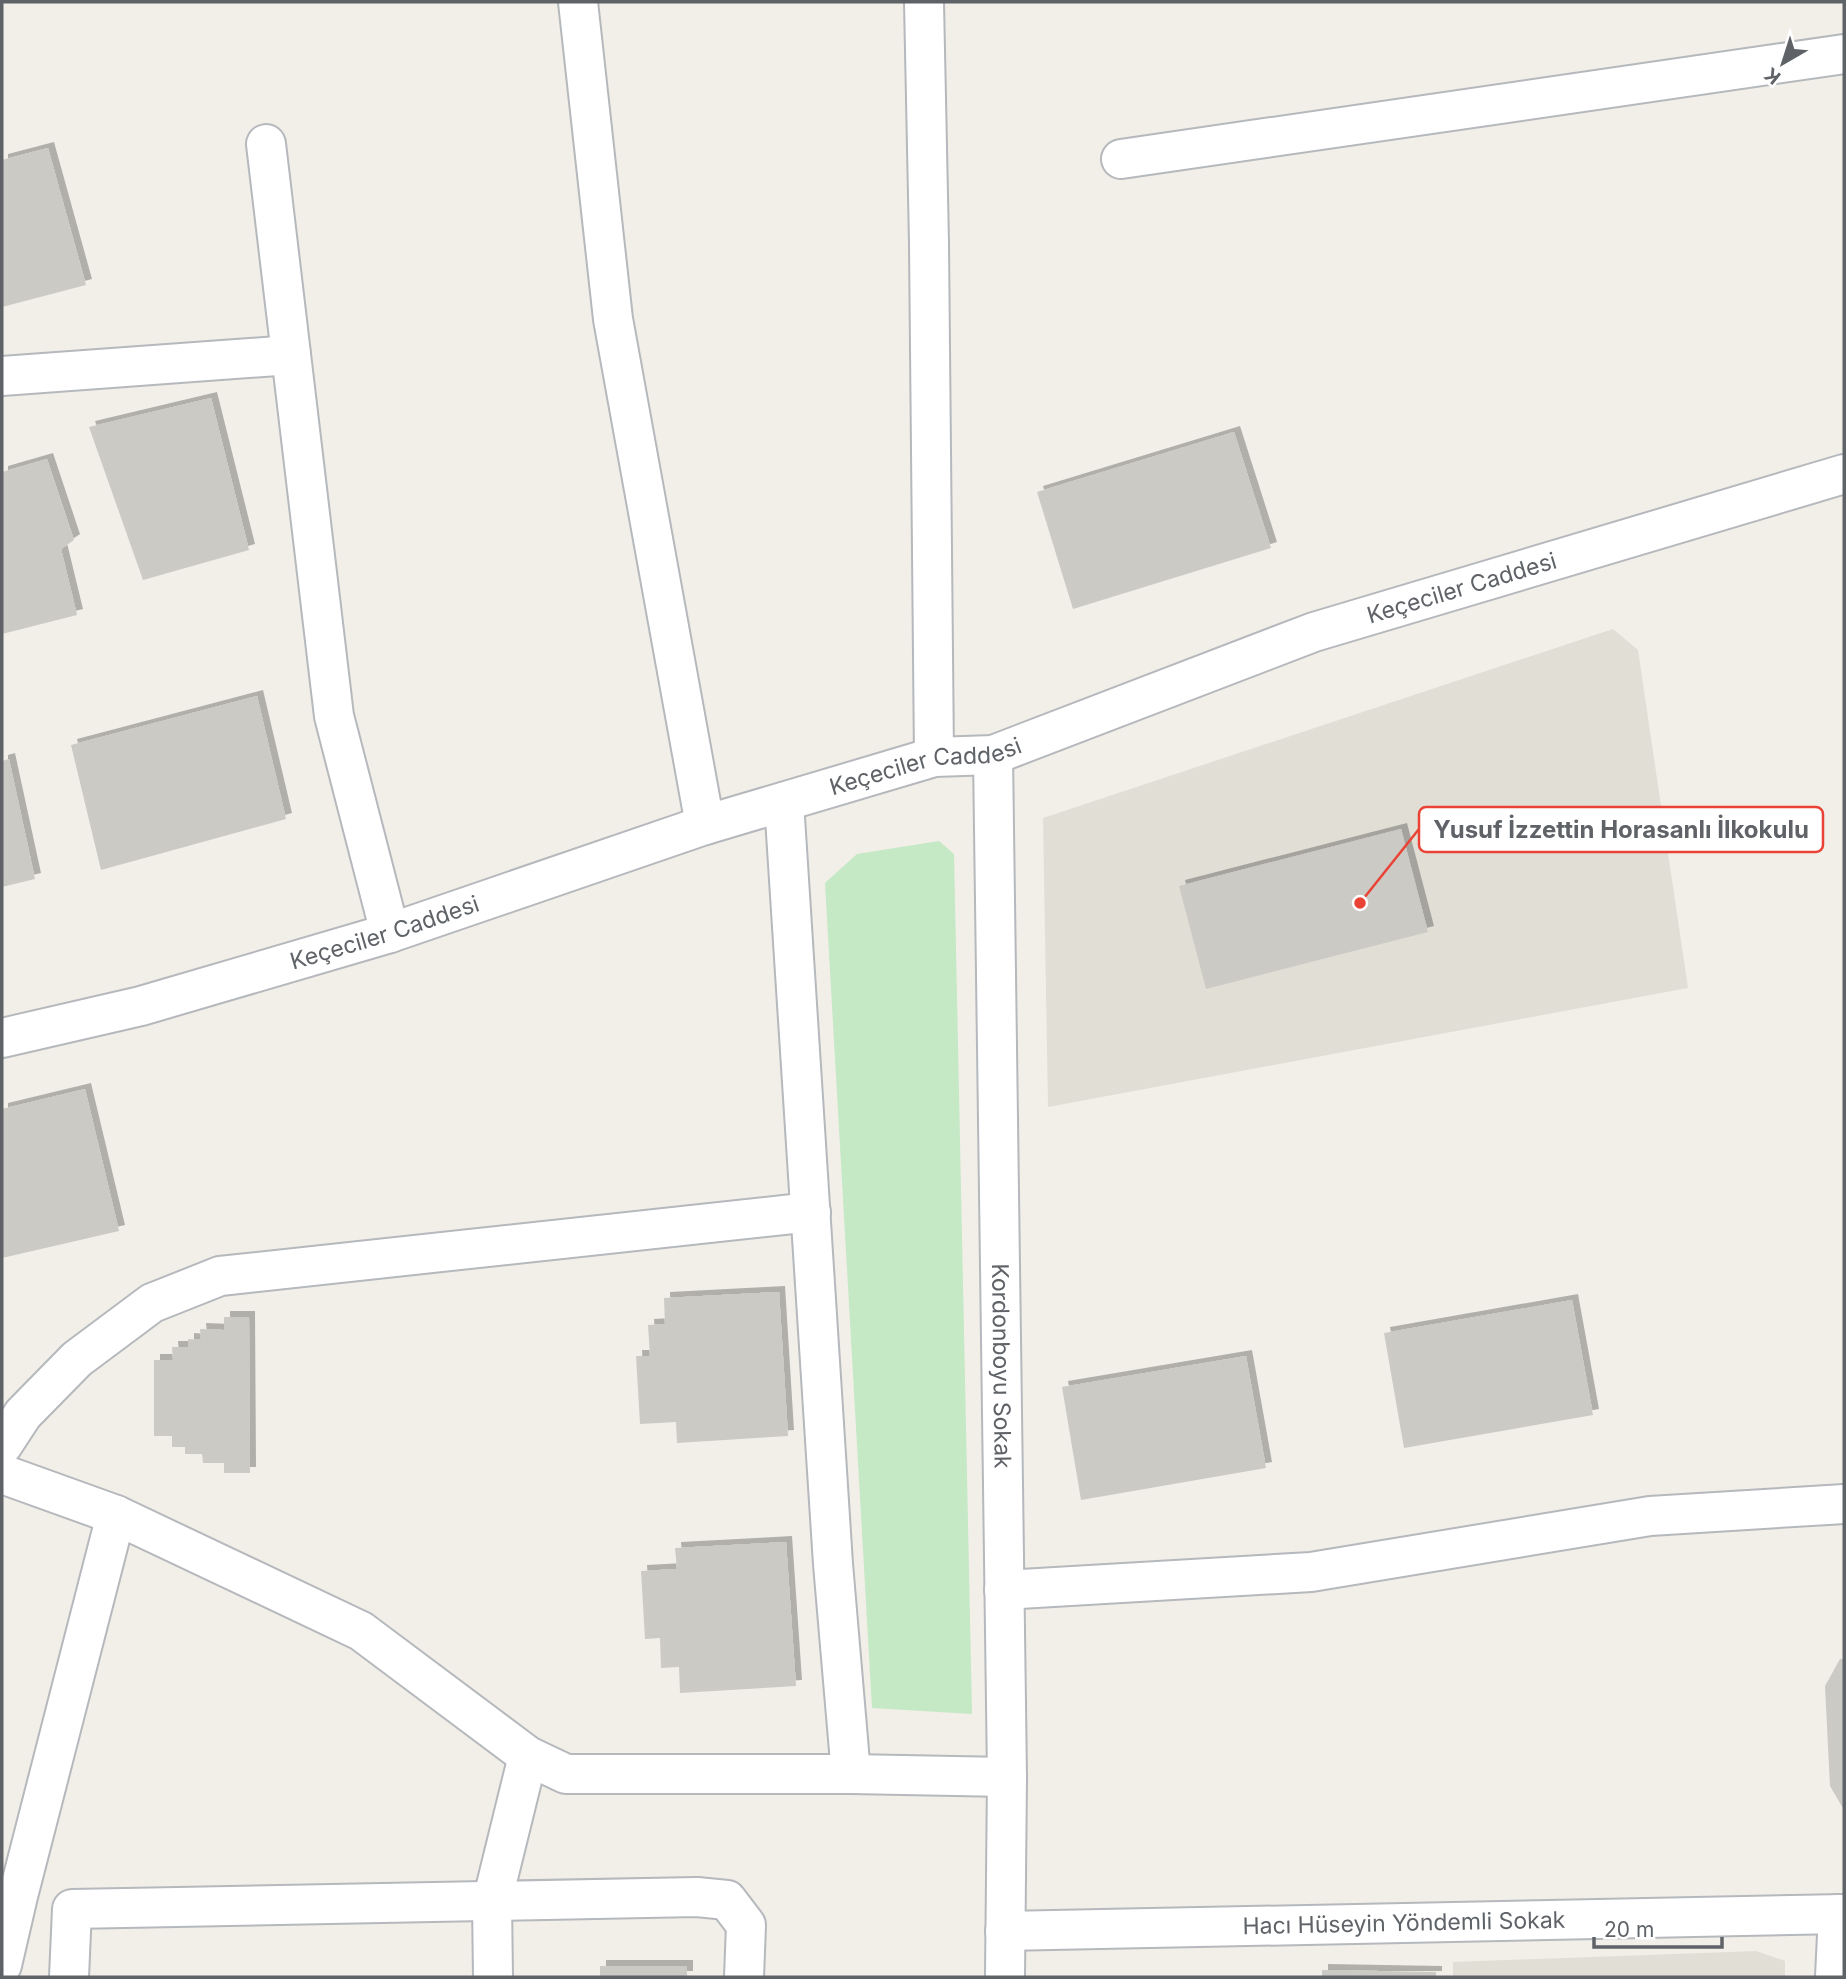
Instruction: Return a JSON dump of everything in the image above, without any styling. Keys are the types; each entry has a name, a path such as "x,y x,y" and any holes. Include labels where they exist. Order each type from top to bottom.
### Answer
{"street":[{"path":"578,2 614,319 705,825"},
{"path":"924,2 934,757"},
{"path":"1121,159 1844,54"},
{"path":"266,144 334,716 390,933"},
{"path":"2,376 291,355"},
{"name":"Keçeciler Caddesi","path":"2,1038 141,1006 390,933 705,825 934,757 993,755 1314,632 1844,474"},
{"name":"Kordonboyu Sokak","path":"993,755 1007,1777 1005,1977"},
{"path":"784,802 833,1564 851,1774"},
{"path":"2,1446 23,1414 77,1359 152,1303 220,1276 811,1212"},
{"path":"2,1474 116,1515 361,1631 528,1756 566,1774 1007,1777"},
{"path":"1004,1590 1311,1572 1650,1516 1844,1504"},
{"path":"2,1965 116,1515"},
{"path":"492,1977 492,1902 528,1756"},
{"path":"18,1896 72,1909 697,1897 727,1900 746,1925 744,1977"},
{"path":"69,1977 72,1909"},
{"path":"1835,1977 1841,1914"},
{"name":"Hacı Hüseyin Yöndemli Sokak","path":"1005,1931 1841,1914"}],"shaded area":[{"path":"1613,629 1638,650 1688,988 1048,1107 1043,818"},
{"path":"1756,1951 1785,1961 1785,1977 1453,1977 1453,1962"}],"green space":[{"path":"939,841 954,854 972,1714 872,1708 825,883 857,854"}],"building":[{"path":"48,148 86,285 2,307 2,160"},
{"path":"211,398 249,550 143,580 89,427"},
{"path":"1234,432 1271,548 1073,609 1037,492"},
{"path":"47,459 74,540 61,549 77,615 2,634 2,472"},
{"path":"257,696 286,819 101,870 71,745"},
{"path":"9,759 35,879 2,887 2,761"},
{"path":"1401,829 1428,932 1206,989 1179,886"},
{"path":"85,1089 119,1231 2,1258 2,1109"},
{"path":"779,1292 788,1436 677,1443 676,1422 640,1424 636,1356 650,1356 648,1325 665,1324 664,1298"},
{"path":"1572,1300 1593,1415 1404,1448 1384,1333"},
{"path":"224,1317 249,1317 250,1473 224,1473 224,1463 203,1463 202,1454 185,1454 185,1447 172,1447 172,1436 154,1436 154,1360 173,1360 172,1347 188,1347 188,1339 201,1340 200,1329 224,1330"},
{"path":"1246,1356 1266,1468 1081,1500 1062,1387"},
{"path":"786,1542 796,1686 680,1693 679,1667 661,1668 660,1638 645,1639 641,1571 677,1569 675,1548"},
{"path":"1840,1659 1844,1659 1844,1810 1830,1786 1825,1686"},
{"path":"600,1966 687,1966 687,1977 600,1977"},
{"path":"1322,1970 1436,1972 1436,1977 1322,1977"}],"place":[{"name":"Yusuf İzzettin Horasanlı İlkokulu","path":"1360,903"}]}
